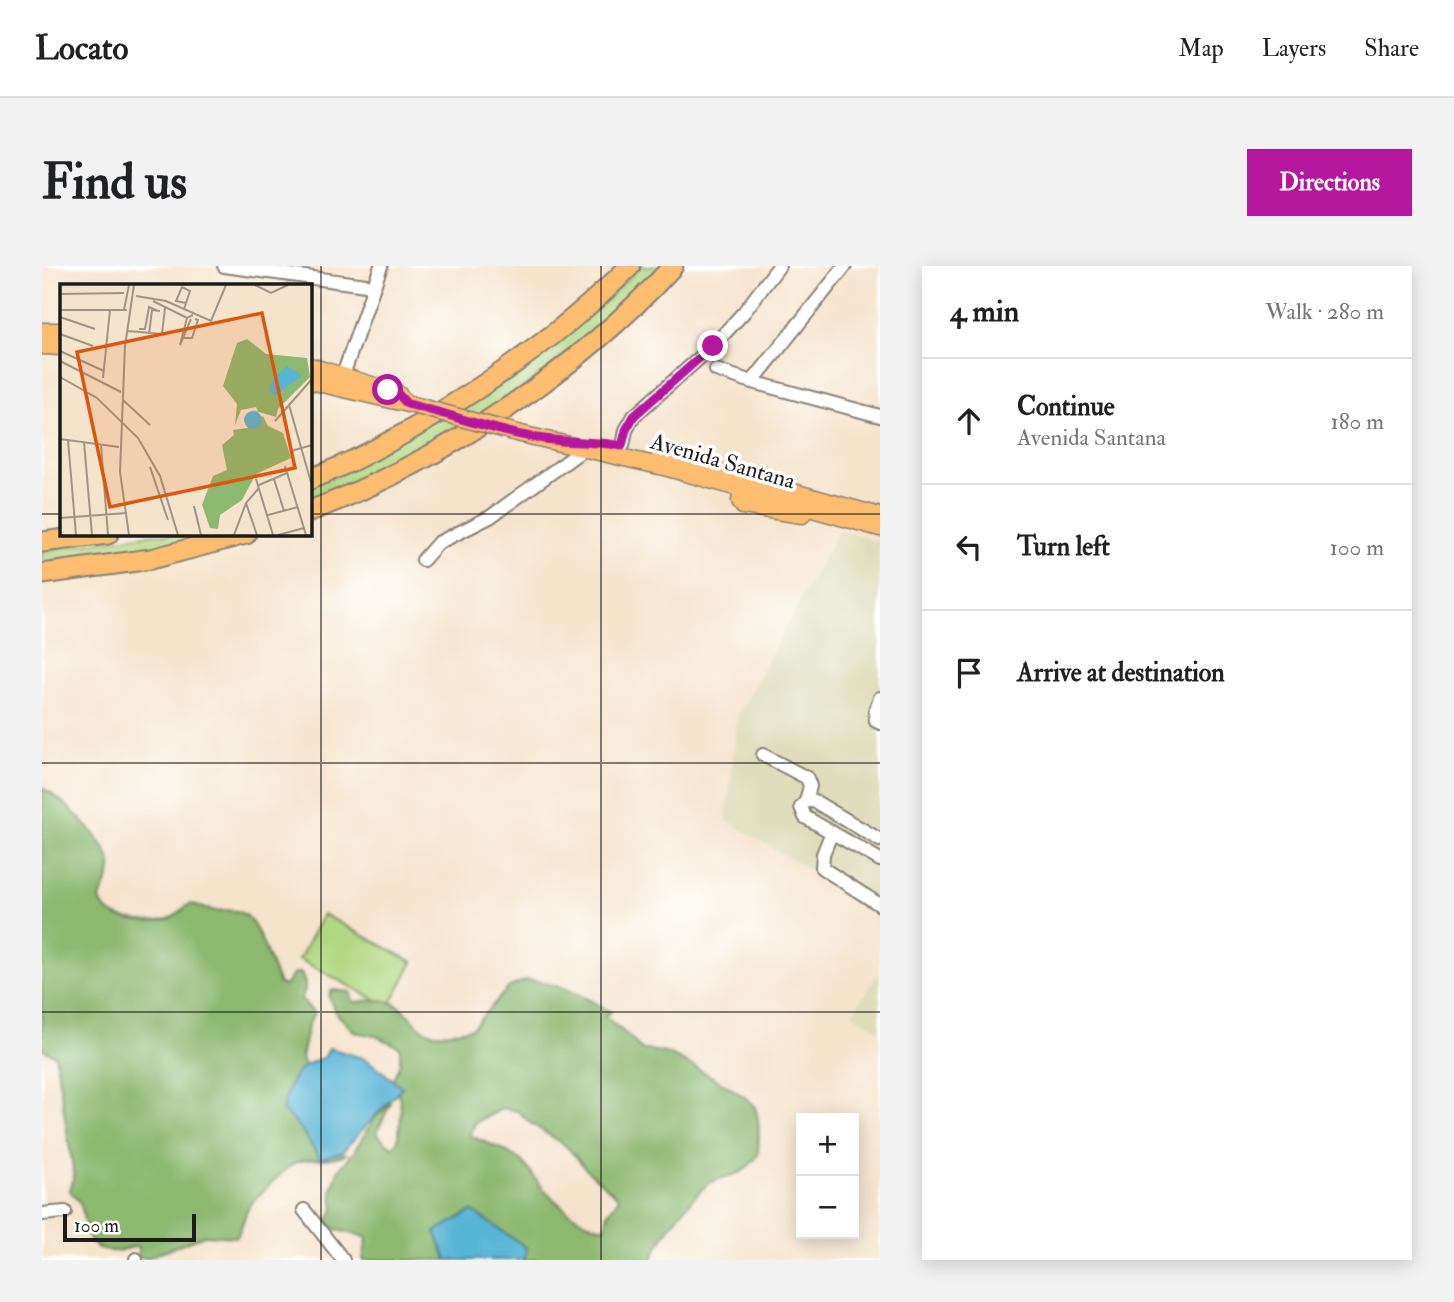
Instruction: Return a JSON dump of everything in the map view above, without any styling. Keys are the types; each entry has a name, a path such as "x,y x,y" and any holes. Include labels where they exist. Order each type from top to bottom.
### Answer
{"highway":[{"path":"312,478 389,442 483,387 566,326 630,266"},
{"path":"312,510 420,461 517,400 621,319 673,266"},
{"path":"42,542 91,536"},
{"path":"42,574 150,559 238,536"}],"main road":[{"path":"42,331 60,331"},
{"path":"42,346 60,346"},
{"name":"Avenida Santana","path":"312,367 398,394 412,405"},
{"name":"Avenida Santana","path":"312,381 668,468 743,491"},
{"name":"Avenida Santana","path":"554,440 604,442 622,446 880,516"},
{"path":"759,482 743,491 740,501 743,506 749,509 846,518 880,528"}],"street":[{"path":"225,266 373,286"},
{"path":"343,375 381,266"},
{"path":"622,446 626,430 634,416 713,346 744,312 779,266"},
{"path":"752,382 845,266"},
{"path":"716,370 880,416"},
{"path":"423,560 438,542 490,517 584,449"},
{"path":"880,698 875,712 876,721 880,723"},
{"path":"763,755 807,778 810,786 806,801 801,807 803,815 880,860"},
{"path":"806,801 818,803 880,840"},
{"path":"832,832 823,854 822,868 880,905"},
{"path":"304,1210 343,1260"},
{"path":"42,1214 65,1212"}],"shaded area":[{"path":"839,530 880,542 880,912 726,820 738,715"},
{"path":"880,970 880,1031 852,1014"}],"green space":[{"path":"641,266 663,266 579,343 501,402 448,434 312,502 312,485 599,307"},
{"path":"138,536 210,536 149,551 42,566 42,550"},
{"path":"42,788 83,821 108,855 111,873 100,899 111,913 132,920 165,920 191,904 212,910 240,912 253,924 279,984 285,986 294,973 301,973 303,977 305,989 301,999 314,1013 301,1057 330,1151 346,1154 293,1164 252,1203 236,1237 204,1235 146,1258 138,1257 136,1246 119,1251 103,1250 92,1242 88,1235 81,1206 70,1191 74,1175 55,1055 42,1049"},
{"path":"323,914 413,962 389,1007 299,959"},
{"path":"527,980 538,981 581,996 611,1012 604,1016 641,1050 668,1054 739,1093 754,1106 758,1117 758,1155 741,1172 704,1187 669,1230 652,1260 525,1260 436,1232 447,1260 363,1260 367,1238 340,1231 327,1221 334,1210 332,1190 338,1171 375,1118 391,1102 377,1132 392,1147 397,1143 401,1119 400,1103 392,1081 400,1063 400,1047 376,1036 355,1032 335,1012 329,997 331,991 351,992 355,1002 388,1001 399,1006 422,1028 438,1033 472,1028 509,987","holes":["503,1108 518,1111 529,1122 567,1147 588,1171 619,1198 608,1213 605,1228 578,1218 562,1206 547,1193 520,1160 502,1149 470,1136 475,1123"]}],"water":[{"path":"329,1048 366,1059 402,1087 342,1152 320,1159 301,1129 282,1110 295,1076 306,1065 325,1057"},
{"path":"472,1211 526,1247 525,1260 447,1260 435,1232"}],"route":[{"path":"388,390 398,394 407,404 521,434 622,446 626,430 634,416 713,346"}]}
